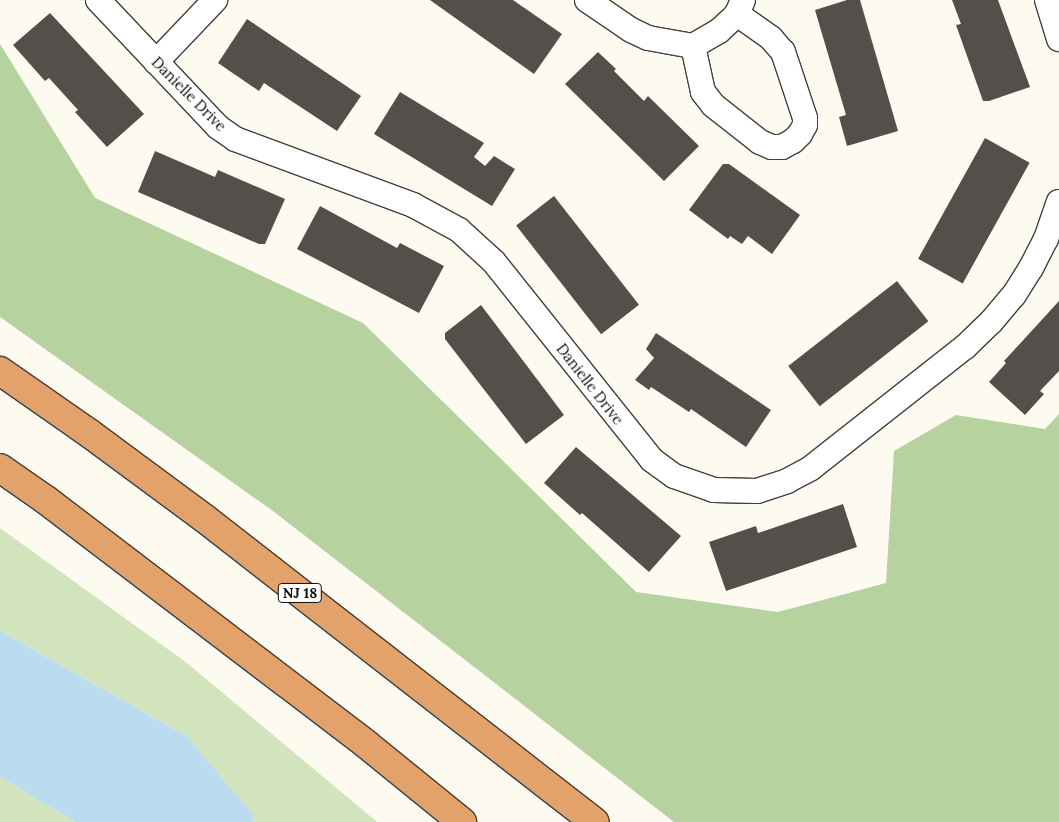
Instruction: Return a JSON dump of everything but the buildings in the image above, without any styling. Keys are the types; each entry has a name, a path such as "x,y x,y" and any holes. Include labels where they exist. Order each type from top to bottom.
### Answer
{"highway":[{"name":"NJ 18","path":"0,371 89,433 204,518 595,822"},
{"path":"0,468 46,500 366,744 462,822"}],"street":[{"name":"Danielle Drive","path":"98,0 218,127 235,139 413,205 459,230 494,262 652,460 674,476 714,490 757,490 787,481 811,468 965,347 991,322 1014,295 1046,239 1059,202"},
{"path":"156,62 215,0"},
{"path":"587,0 631,30 648,38 693,46 719,31 740,7 783,52 805,118 803,130 793,141 782,146 772,147 760,142 713,105 703,92 693,46"},
{"path":"1047,0 1059,39"}],"green space":[{"path":"0,44 95,198 363,323 636,592 778,612 886,583 894,451 956,415 1045,429 1059,414 1059,822 674,822 273,511 0,317"},
{"path":"0,528 187,663 377,822 252,822 253,816 186,736 0,631"},
{"path":"0,777 75,822 0,822"}],"water":[{"path":"0,631 186,736 254,816 252,822 75,822 0,777"}]}
